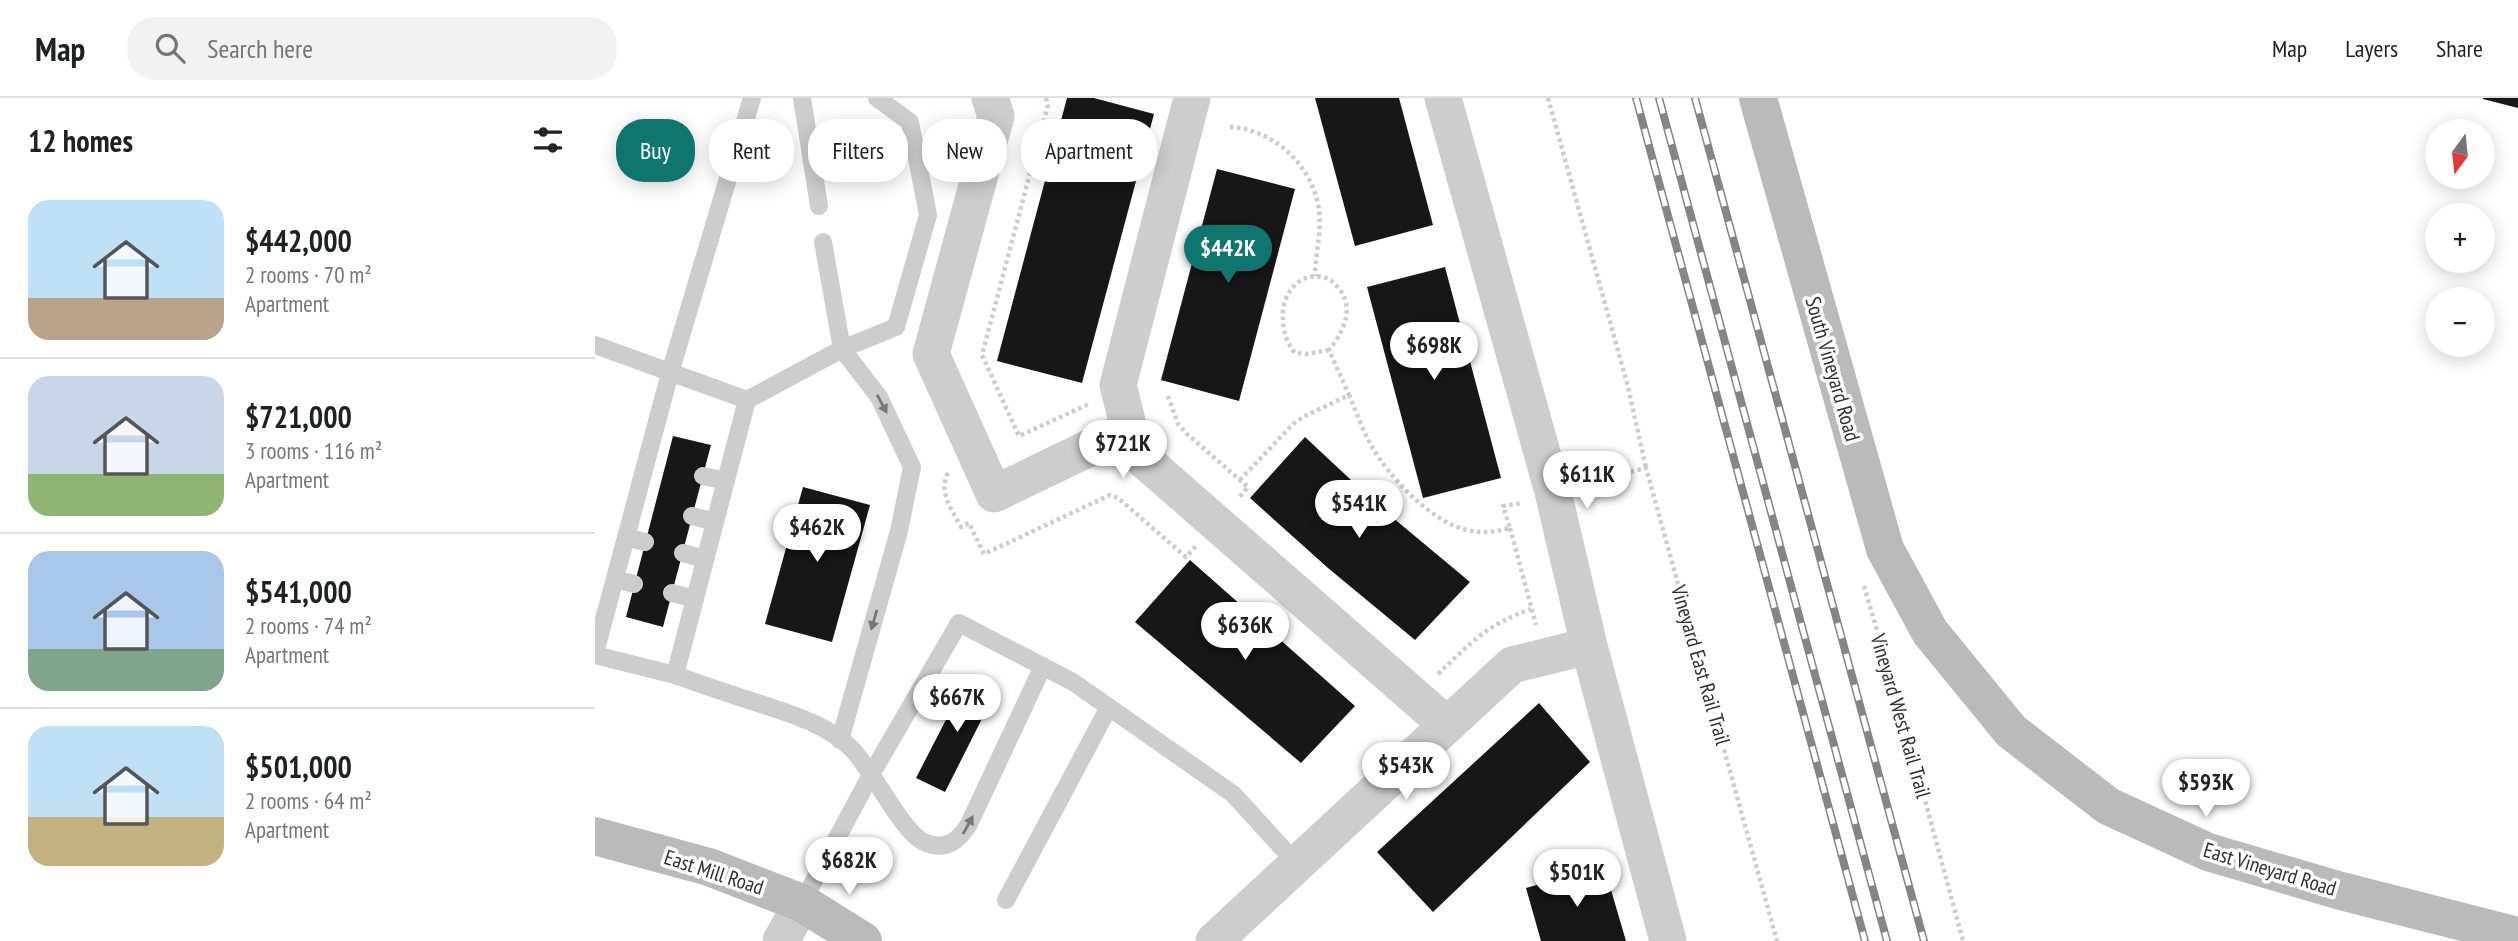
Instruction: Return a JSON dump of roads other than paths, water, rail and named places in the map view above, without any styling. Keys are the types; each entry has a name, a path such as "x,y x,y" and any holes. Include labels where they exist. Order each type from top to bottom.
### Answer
{"street":[{"path":"990,98 996,116 931,354 993,494 1129,429"},
{"path":"1192,98 1118,385 1129,429 1144,460 1447,724"},
{"path":"1443,98 1553,492 1590,646 1668,941"},
{"name":"South Vineyard Road","path":"1758,98 1885,550 1930,632"},
{"name":"East Vineyard Road","path":"1930,632 2011,731 2108,806 2208,852 2341,891 2518,936"},
{"path":"1214,941 1512,665 1590,646"},
{"name":"East Mill Road","path":"595,836 709,867 802,903 863,941"},
{"path":"781,941 802,903"}],"lane":[{"path":"752,98 670,373 595,654 675,675 817,723 850,747 871,773 912,835 924,843 947,846 960,838 969,824 1043,666"},
{"path":"803,98 818,206"},
{"path":"675,675 747,400 842,349 896,327 927,215 910,122 877,98"},
{"path":"823,242 842,349 879,397 912,467 899,531 840,740"},
{"path":"595,345 747,400"},
{"path":"647,462 665,467"},
{"path":"703,476 726,481"},
{"path":"636,500 655,505"},
{"path":"692,516 715,522"},
{"path":"626,537 645,542"},
{"path":"683,554 705,559"},
{"path":"615,579 634,584"},
{"path":"672,593 695,599"},
{"path":"802,903 871,773 960,623 1073,682 1233,794 1297,864"},
{"path":"1006,900 1109,707"}],"railway":[{"path":"1636,98 1865,941"},
{"path":"1659,98 1887,941"},
{"path":"1695,98 1924,941"}]}
